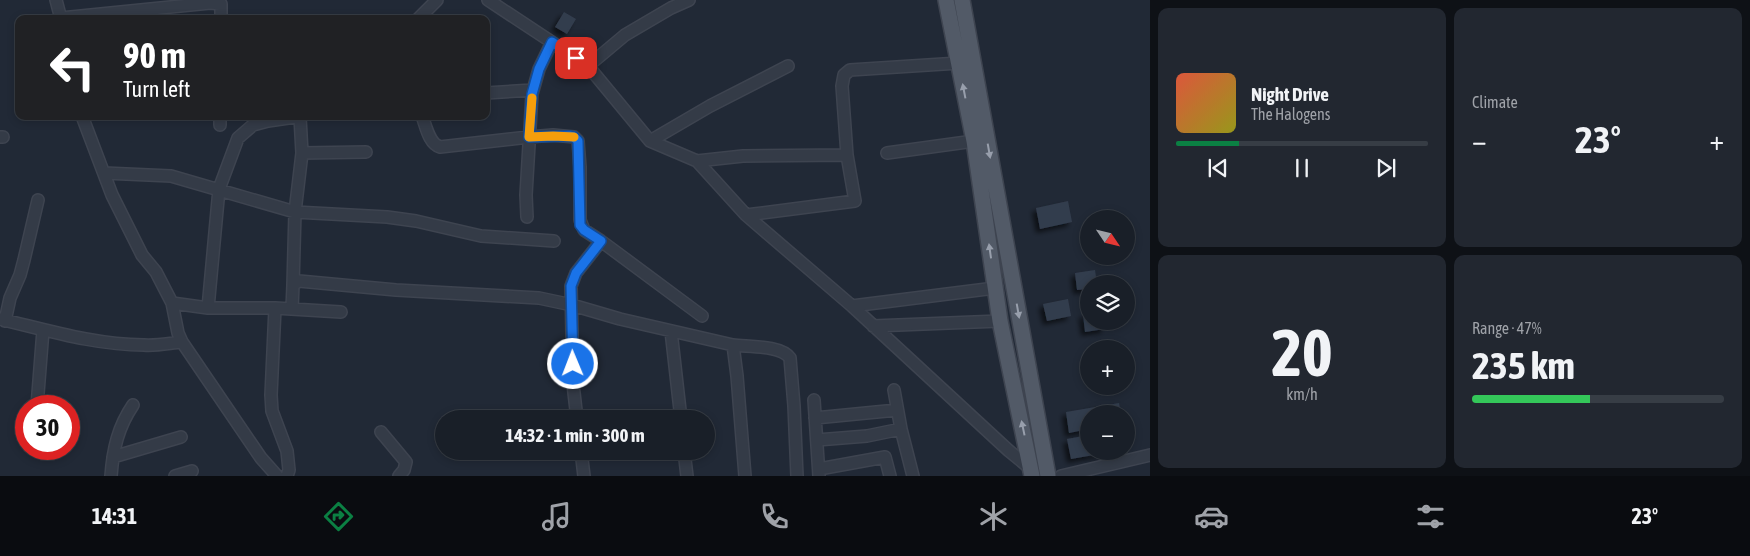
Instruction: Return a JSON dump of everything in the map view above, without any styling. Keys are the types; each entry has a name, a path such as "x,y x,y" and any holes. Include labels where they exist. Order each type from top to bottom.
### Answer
{"main road":[{"path":"946,0 974,140 1000,321 1032,472"},
{"path":"962,0 1048,476"}],"street":[{"path":"56,0 60,15"},
{"path":"422,15 437,0"},
{"path":"488,0 588,66 650,141 697,161 746,215 852,306 1032,472"},
{"path":"588,66 625,35 671,8 689,0"},
{"path":"91,15 222,2 222,15"},
{"path":"527,217 529,137 533,90 539,69 552,42"},
{"path":"746,215 855,202 847,155 842,86 844,75 850,70 959,63"},
{"path":"650,141 710,106 788,66"},
{"path":"490,93 533,90"},
{"path":"83,120 112,195 142,254 156,272 172,302 178,333 182,342 261,458 277,476"},
{"path":"208,308 219,189 238,138 253,126 276,120"},
{"path":"292,309 295,212 302,153 301,120"},
{"path":"423,120 432,143 440,147 529,137 574,137 578,141 580,225 584,230 702,316"},
{"path":"887,153 974,140"},
{"path":"302,153 366,152"},
{"path":"697,161 743,156 847,155"},
{"path":"104,173 171,176 295,212 387,217 416,221 482,236 554,241"},
{"path":"38,200 20,275 3,320 43,330 122,344 145,346 182,342"},
{"path":"576,410 573,384 571,286 573,279 601,241"},
{"path":"293,285 299,281 396,290 539,298 733,345 777,349 786,352 790,358 797,476"},
{"path":"852,306 995,288"},
{"path":"172,302 208,308 275,308 341,312"},
{"path":"275,308 272,411 287,451 289,470 287,476"},
{"path":"873,326 1000,321"},
{"path":"38,395 43,330"},
{"path":"671,331 680,410"},
{"path":"733,345 745,476"},
{"path":"894,390 901,429 913,476"},
{"path":"814,400 819,473 885,458 890,476"},
{"path":"111,476 117,436 122,421 133,405"},
{"path":"815,418 897,410"},
{"path":"817,440 867,436 901,429"},
{"path":"381,432 406,462 404,470 399,476"},
{"path":"113,457 181,437"},
{"path":"1061,476 1150,455"},
{"path":"582,460 584,476"},
{"path":"685,460 687,476"},
{"path":"175,476 192,472"}],"building":[{"path":"564,12 576,19 567,34 555,27"},
{"path":"1068,201 1072,222 1040,229 1036,208"},
{"path":"1095,270 1096,275 1080,275 1080,290 1077,290 1075,273"},
{"path":"1068,299 1071,316 1047,321 1043,304"},
{"path":"1080,410 1080,431 1069,433 1066,412"},
{"path":"1080,437 1080,457 1071,459 1067,439"}],"slow traffic":[{"path":"532,98 529,137 574,137"}],"route":[{"path":"573,364 571,286 576,273 601,241 584,230 580,225 578,141 574,137 569,136 529,137 532,94 539,69 552,42 576,58"}]}
